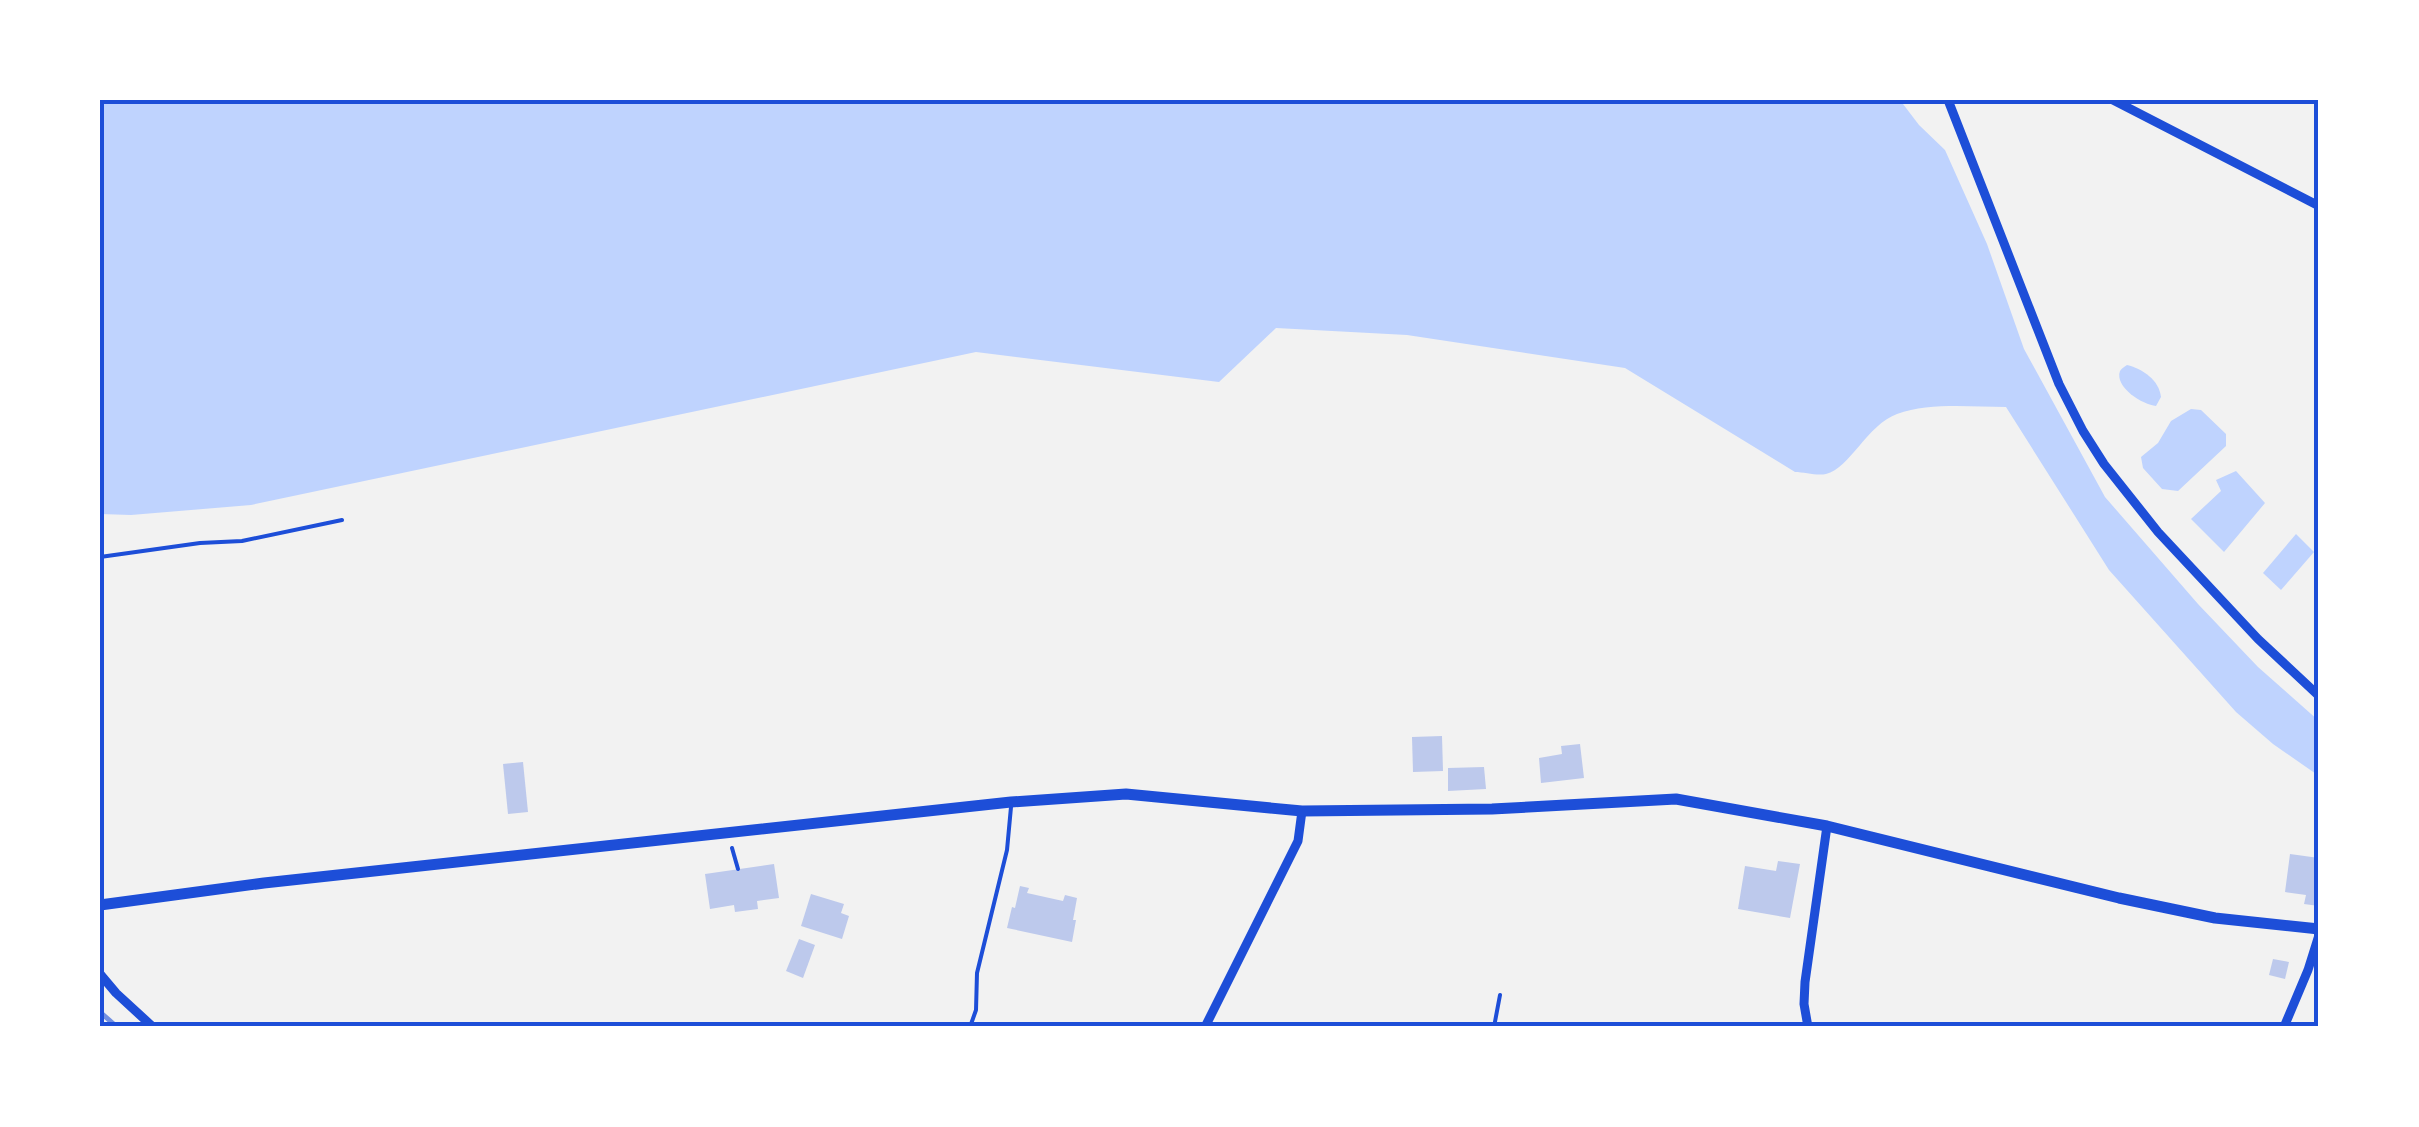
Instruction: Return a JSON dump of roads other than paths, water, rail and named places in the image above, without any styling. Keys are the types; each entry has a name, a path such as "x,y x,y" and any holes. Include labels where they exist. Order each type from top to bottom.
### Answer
{"main road":[{"path":"100,906 264,883 1012,802 1126,794 1302,810 1492,809 1676,800 1827,826 2214,918 2319,932"}],"street":[{"path":"1948,100 2059,384 2083,431 2158,532 2258,639 2319,696"},
{"path":"2112,100 2319,206"},
{"path":"1205,1027 1298,842 1302,810"},
{"path":"1808,1027 1805,982 1827,826"},
{"path":"2284,1027 2319,932"},
{"path":"100,974 153,1027"}],"lane":[{"path":"970,1027 976,1010 977,973 1006,850 1012,802"},
{"path":"1494,1027 1500,995"}],"water":[{"path":"100,100 1903,100 1919,125 1945,150 1987,244 2024,349 2105,497 2258,667 2319,721 2319,776 2236,712 2109,570 2006,407 1937,407 1897,414 1877,427 1835,470 1822,474 1795,472 1625,368 1407,335 1276,328 1219,382 976,352 251,505 100,514"},
{"path":"2127,365 2154,380 2161,397 2156,406 2125,389 2119,377 2120,370"},
{"path":"2191,409 2201,410 2226,434 2226,446 2178,491 2162,489 2143,468 2141,457 2158,443 2171,421"},
{"path":"2236,471 2265,503 2224,552 2191,519 2221,491 2216,480"},
{"path":"2296,534 2314,552 2281,590 2263,573"}],"railway":[{"path":"100,1012 117,1027"}]}
